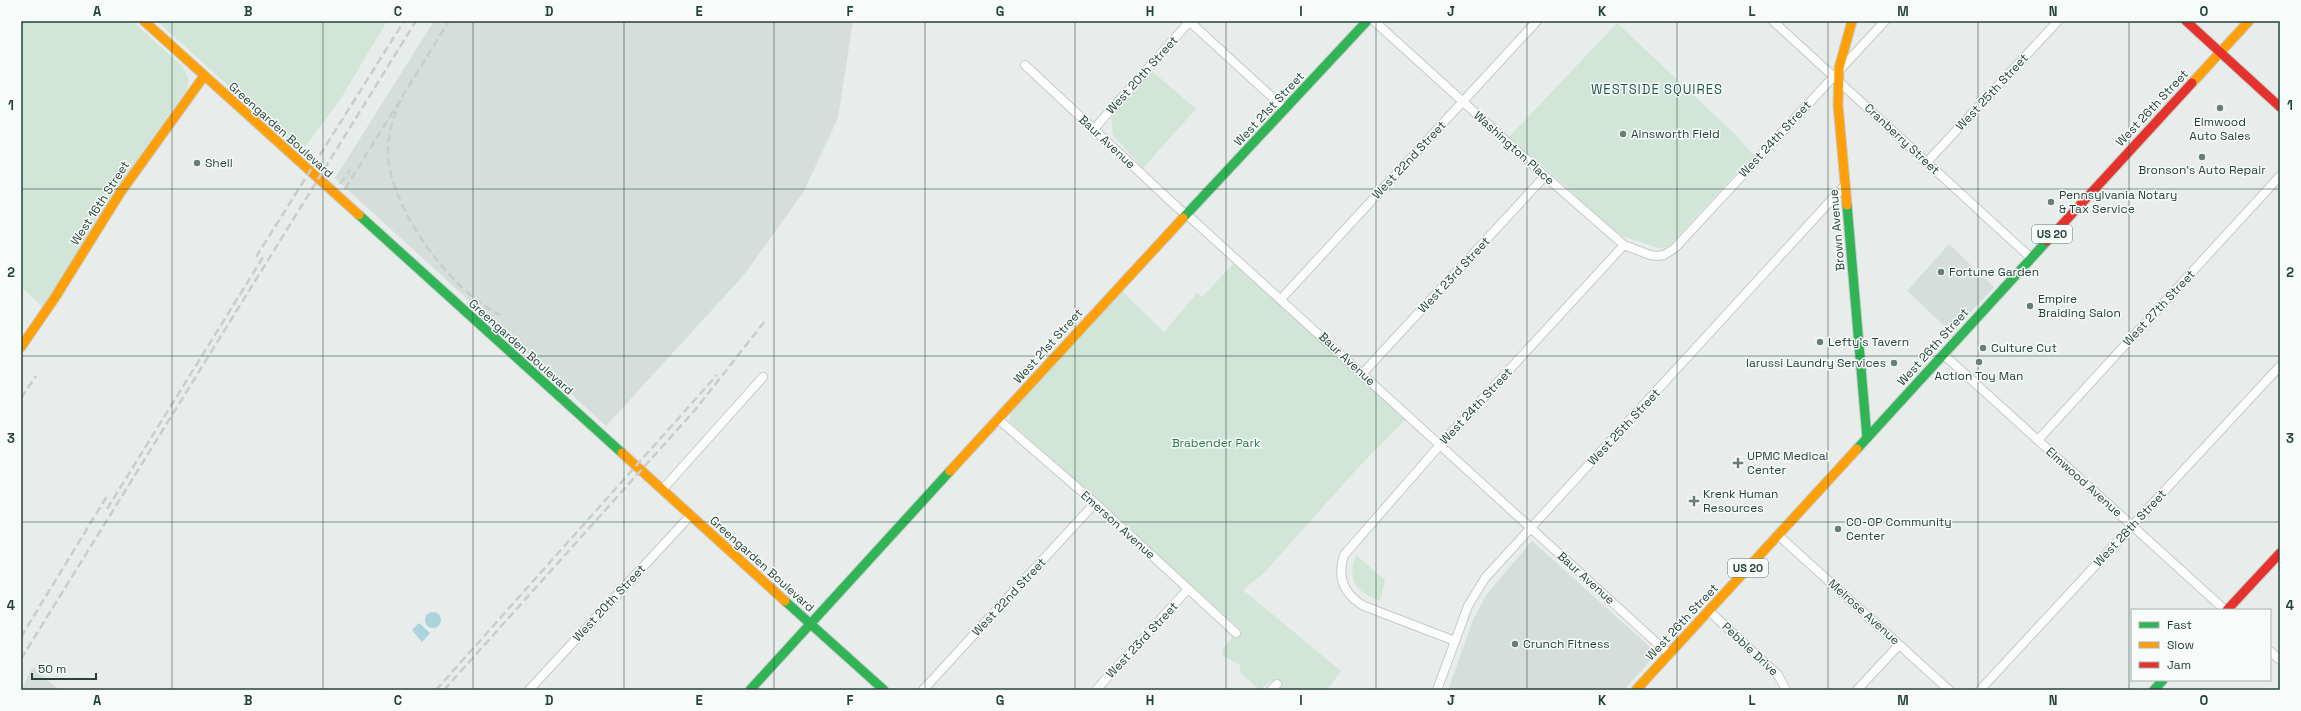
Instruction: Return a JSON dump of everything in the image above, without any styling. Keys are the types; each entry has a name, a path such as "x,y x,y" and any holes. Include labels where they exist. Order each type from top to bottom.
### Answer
{"street":[{"name":"Greengarden Boulevard","path":"144,21 884,690"},
{"path":"1190,21 1285,109"},
{"name":"West 20th Street","path":"1094,129 1190,21"},
{"name":"West 21st Street","path":"750,690 1186,215 1367,21"},
{"name":"Washington Place","path":"1374,21 1462,102 1624,245 1650,255 1664,255"},
{"name":"West 22nd Street","path":"1281,298 1537,21"},
{"name":"Cranberry Street","path":"1773,21 1837,76 2031,258"},
{"name":"Brown Avenue","path":"1852,21 1837,76 1867,438"},
{"name":"West 24th Street","path":"1664,255 1675,248 1837,76 1885,21"},
{"name":"West 25th Street","path":"1927,162 2058,21"},
{"path":"2186,21 2280,107"},
{"name":"West 26th Street","path":"1636,690 2248,21"},
{"name":"Baur Avenue","path":"1024,65 1186,215 1281,298 1362,374 1669,654"},
{"name":"West 16th Street","path":"21,346 54,299 120,193 204,76"},
{"name":"West 23rd Street","path":"1362,374 1545,176"},
{"name":"West 27th Street","path":"2038,440 2280,176"},
{"name":"West 25th Street","path":"1437,690 1468,606 1479,587 1531,528 1845,185"},
{"name":"West 24th Street","path":"1455,641 1364,606 1348,593 1340,574 1341,565 1348,549 1440,445 1624,245"},
{"name":"Elmwood Avenue","path":"1943,354 2225,609"},
{"name":"West 28th Street","path":"1980,690 2280,366"},
{"path":"662,490 763,377"},
{"name":"Emerson Avenue","path":"998,419 1095,503 1236,633"},
{"name":"West 22nd Street","path":"923,690 1095,503"},
{"name":"West 20th Street","path":"528,690 690,516"},
{"name":"Melrose Avenue","path":"1778,535 1949,690"},
{"path":"2227,609 2280,553"},
{"name":"West 23rd Street","path":"1096,690 1188,589"},
{"name":"Pebble Drive","path":"1709,611 1778,675 1786,690"},
{"path":"1857,690 1899,645"},
{"path":"2271,652 2280,660"},
{"path":"2154,690 2162,681"}],"shaded area":[{"path":"434,21 853,21 838,118 803,193 743,276 606,426 335,178"},
{"path":"1949,244 1994,287 1952,333 1907,291"},
{"path":"1532,541 1657,653 1624,690 1448,690 1473,620 1486,595"},
{"path":"33,667 59,690 21,690"}],"green space":[{"path":"21,21 132,21 183,67 189,80 187,89 123,179 43,307 21,287"},
{"path":"157,21 387,21 340,100 301,152"},
{"name":"Ainsworth Field","path":"1617,23 1737,136 1753,155 1670,245 1661,249 1622,236 1602,221 1566,186 1509,137"},
{"path":"1152,71 1196,109 1143,168 1113,135 1111,118"},
{"name":"Brabender Park","path":"1234,263 1314,332 1405,420 1356,470 1264,573 1243,590 1341,671 1327,690 1277,690 1277,684 1272,680 1260,690 1240,673 1240,665 1222,655 1223,649 1239,628 1009,421 1010,413 1122,291 1164,332 1197,293 1202,297"},
{"path":"1356,555 1385,580 1380,601 1365,594 1355,584 1352,571"}],"water":[{"path":"433,612 440,617 441,620 436,627 433,628 426,623 425,620 430,613"},
{"path":"419,623 430,633 422,642 412,630"}],"railway":[{"path":"256,257 404,21"},
{"path":"21,659 416,21"},
{"path":"345,189 449,21"},
{"path":"400,100 390,132 388,156 394,186 403,207 415,229 446,271 482,304 500,315"},
{"path":"340,184 350,170"},
{"path":"107,509 265,254"},
{"path":"444,690 695,410 765,321"},
{"path":"436,690 717,375"},
{"path":"21,398 36,376"},
{"path":"21,637 107,496"}],"traffic: fast":[{"path":"1183,218 1367,21"},
{"path":"1847,205 1867,438"},
{"path":"359,215 622,453"},
{"path":"1857,449 2047,241"},
{"path":"750,690 950,471"},
{"path":"785,601 884,690"},
{"path":"2154,690 2162,681"}],"traffic: slow":[{"path":"144,21 359,215"},
{"path":"1847,205 1838,105 1839,68 1852,21"},
{"path":"2192,83 2249,21"},
{"path":"21,347 54,299 120,193 204,76"},
{"path":"950,471 1183,218"},
{"path":"1636,690 1857,449"},
{"path":"622,453 785,601"}],"traffic: jam":[{"path":"2186,21 2280,107"},
{"path":"2047,241 2192,83"},
{"path":"2228,609 2280,553"}],"place":[{"name":"Elmwood Auto Sales","path":"2220,108"},
{"name":"Ainsworth Field","path":"1623,134"},
{"name":"Bronson's Auto Repair","path":"2202,157"},
{"name":"Shell","path":"197,163"},
{"name":"Pennsylvania Notary & Tax Service","path":"2051,202"},
{"name":"Fortune Garden","path":"1941,272"},
{"name":"Empire Braiding Salon","path":"2030,306"},
{"name":"Lefty's Tavern","path":"1820,342"},
{"name":"Culture Cut","path":"1983,348"},
{"name":"Action Toy Man","path":"1979,362"},
{"name":"Iarussi Laundry Services","path":"1894,363"},
{"name":"UPMC Medical Center","path":"1738,463"},
{"name":"Krenk Human Resources","path":"1694,501"},
{"name":"CO-OP Community Center","path":"1838,529"},
{"name":"Crunch Fitness","path":"1515,644"}],"district":[{"name":"WESTSIDE SQUIRES","path":"1657,89"}]}
